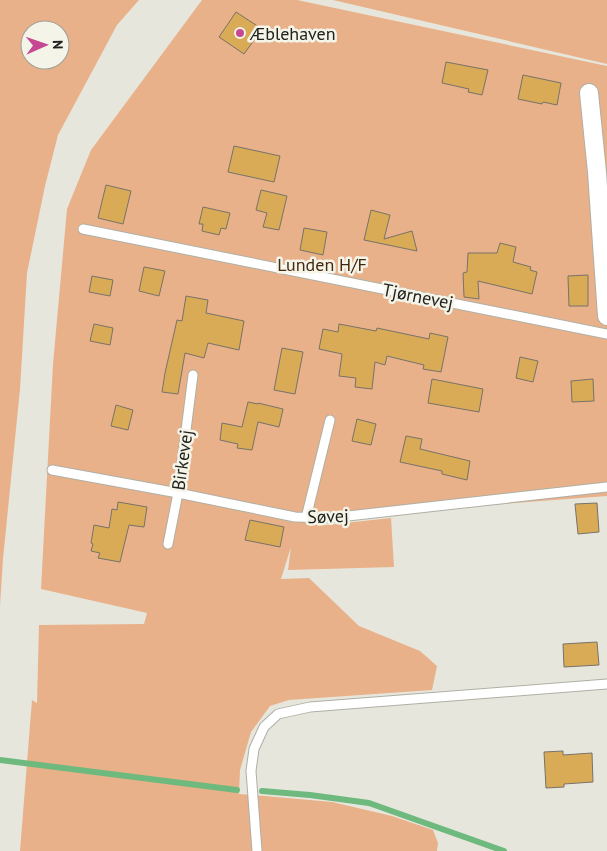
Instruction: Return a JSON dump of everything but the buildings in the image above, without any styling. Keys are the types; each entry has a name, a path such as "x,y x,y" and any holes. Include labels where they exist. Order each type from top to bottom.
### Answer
{"street":[{"path":"589,93 602,171 607,316"}],"lane":[{"name":"Tjørnevej","path":"83,229 607,334"},
{"name":"Birkevej","path":"168,544 178,493 193,375"},
{"path":"306,518 330,420"},
{"name":"Søvej","path":"52,470 306,518 330,518 607,487"},
{"path":"257,851 251,771 254,749 264,727 278,714 310,708 607,684"}],"green space":[{"path":"0,0 139,0 117,25 58,135 45,186 27,273 20,389 0,606"},
{"name":"Lunden H/F","path":"202,0 297,0 607,66 607,496 306,519 326,525 391,518 394,567 288,570 291,547 281,579 309,578 359,626 420,651 437,666 432,690 289,700 270,706 251,732 240,770 239,794 332,802 392,816 433,830 438,843 437,851 20,851 32,700 37,703 39,625 144,624 147,613 41,589 53,364 67,209 91,150"},
{"path":"333,0 607,0 607,64"}],"waterway":[{"path":"0,760 237,790"},
{"path":"262,791 369,803 504,851"}],"place":[{"name":"Æblehaven","path":"240,33"}]}
